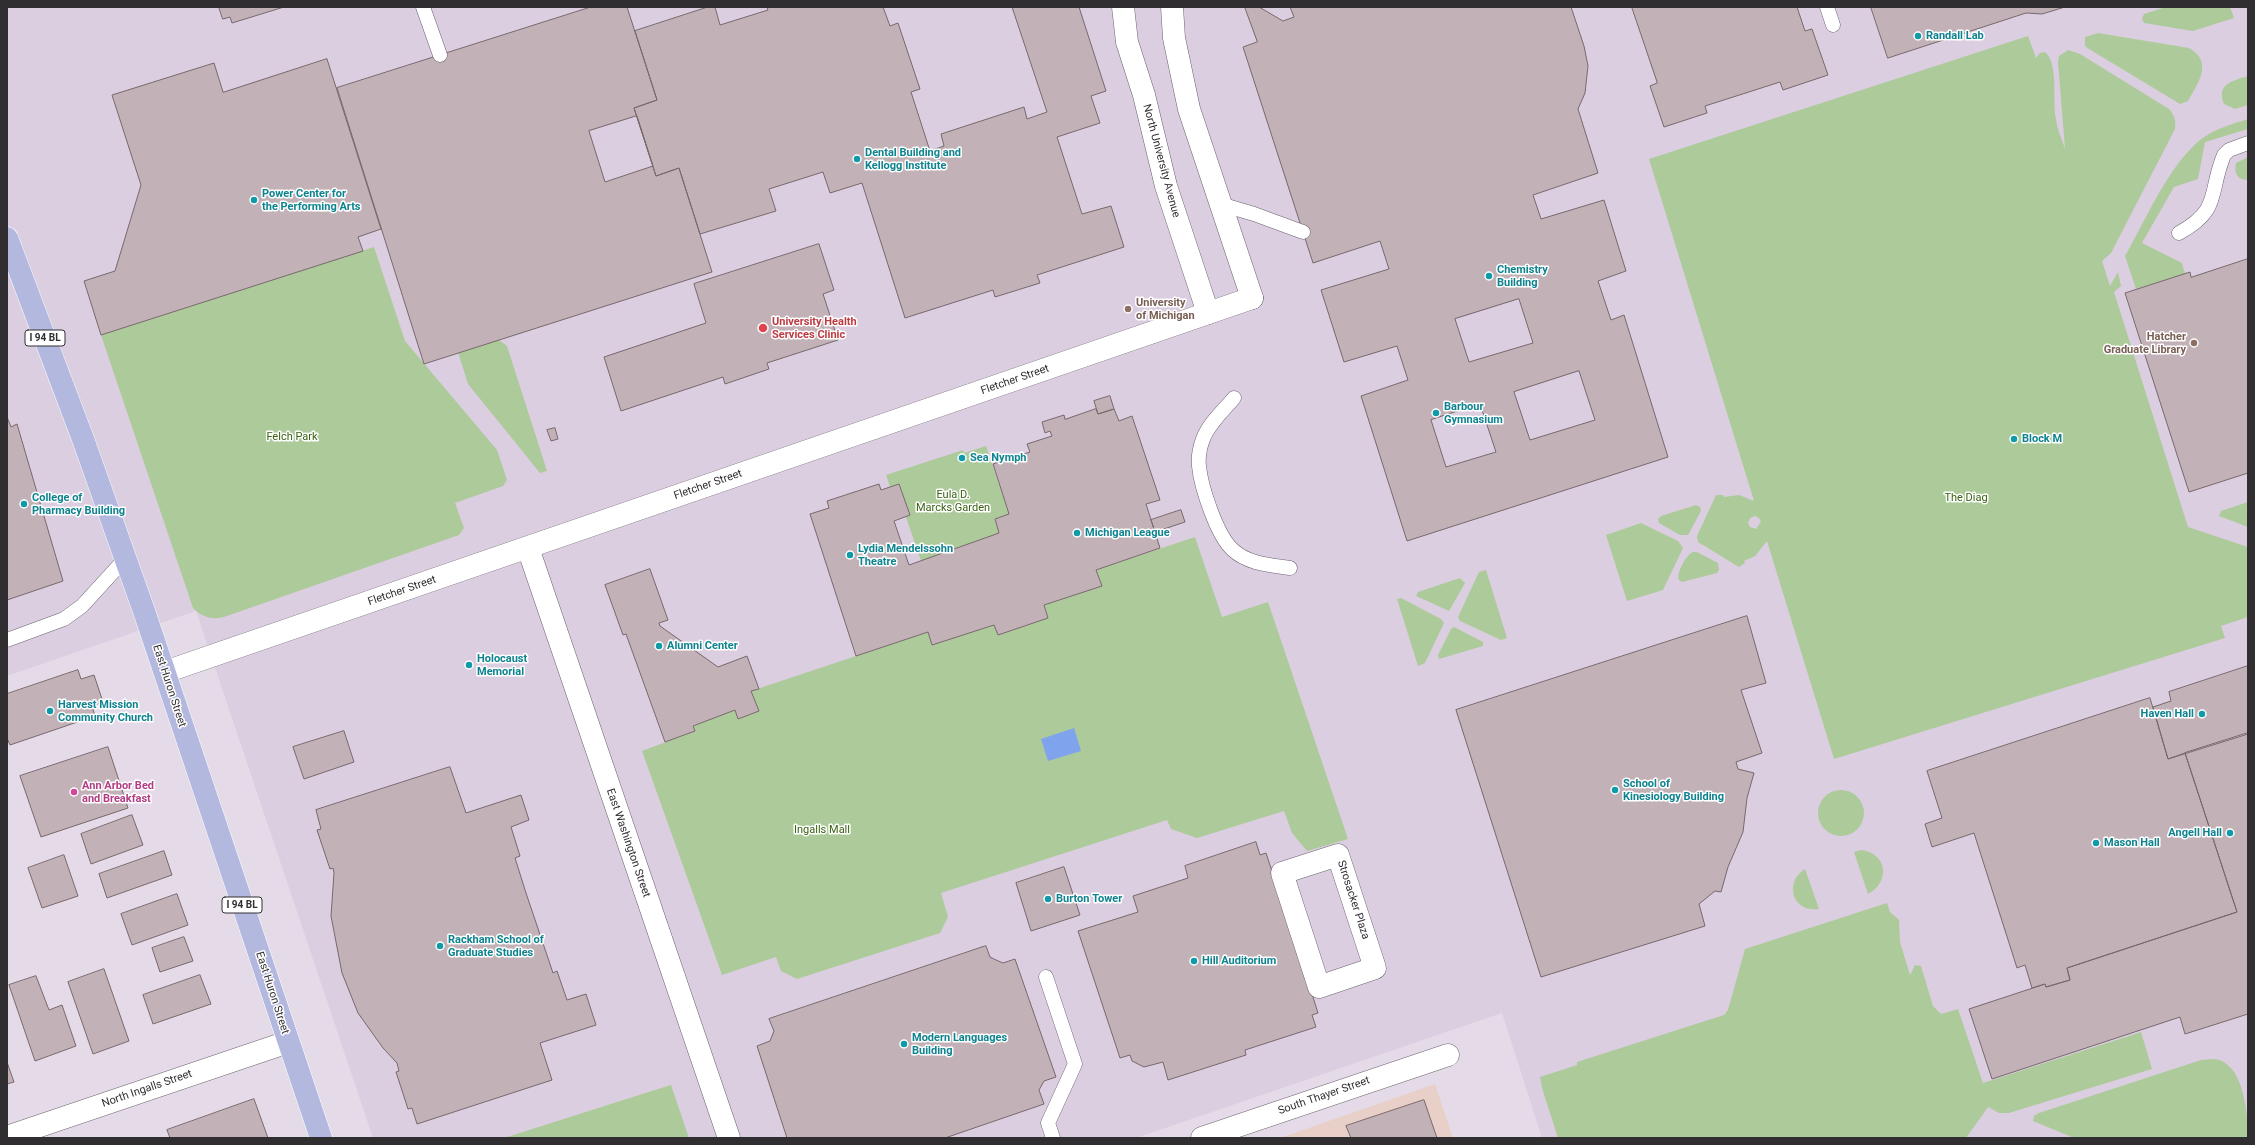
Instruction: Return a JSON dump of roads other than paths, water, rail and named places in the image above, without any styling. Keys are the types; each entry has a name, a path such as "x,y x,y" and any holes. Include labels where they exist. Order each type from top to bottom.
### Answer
{"main road":[{"name":"East Huron Street","path":"7,238 83,439 165,672 321,1138"}],"street":[{"name":"North University Avenue","path":"1123,7 1127,42 1144,95 1166,186 1208,313"},
{"path":"1172,7 1174,38 1189,109 1220,204"},
{"name":"Fletcher Street","path":"165,672 1252,298 1220,204"},
{"name":"East Washington Street","path":"528,548 729,1138"},
{"name":"Strosacker Plaza","path":"1338,855 1375,968 1319,987 1282,873 1338,855"},
{"name":"North Ingalls Street","path":"7,1137 288,1042"},
{"name":"South Thayer Street","path":"1202,1138 1448,1054"}],"lane":[{"path":"423,7 440,55"},
{"path":"1827,7 1833,25"},
{"path":"2179,233 2194,224 2210,208 2224,155 2229,150 2248,143"},
{"path":"1220,204 1254,214 1303,232"},
{"path":"1234,398 1212,424 1204,438 1199,465 1202,480 1223,538 1232,550 1257,563 1290,568"},
{"path":"7,640 64,619 82,606 125,559"},
{"path":"1046,978 1075,1064 1048,1123 1053,1138"}],"water":[{"path":"1074,728 1081,751 1048,761 1041,739"}],"place":[{"name":"Randall Lab","path":"1918,36"},
{"name":"Dental Building and Kellogg Institute","path":"857,159"},
{"name":"Power Center for the Performing Arts","path":"254,200"},
{"name":"Chemistry Building","path":"1489,276"},
{"name":"University of Michigan","path":"1128,309"},
{"name":"University Health Services Clinic","path":"763,328"},
{"name":"Hatcher Graduate Library","path":"2194,343"},
{"name":"Barbour Gymnasium","path":"1436,413"},
{"name":"Block M","path":"2014,439"},
{"name":"Sea Nymph","path":"962,458"},
{"name":"College of Pharmacy Building","path":"24,504"},
{"name":"Michigan League","path":"1077,533"},
{"name":"Lydia Mendelssohn Theatre","path":"850,555"},
{"name":"Alumni Center","path":"659,646"},
{"name":"Holocaust Memorial","path":"469,665"},
{"name":"Harvest Mission Community Church","path":"50,711"},
{"name":"Haven Hall","path":"2202,714"},
{"name":"School of Kinesiology Building","path":"1615,790"},
{"name":"Ann Arbor Bed and Breakfast","path":"74,792"},
{"name":"Angell Hall","path":"2230,833"},
{"name":"Mason Hall","path":"2096,843"},
{"name":"Burton Tower","path":"1048,899"},
{"name":"Rackham School of Graduate Studies","path":"440,946"},
{"name":"Hill Auditorium","path":"1194,961"},
{"name":"Modern Languages Building","path":"904,1044"}],"park label":[{"name":"Felch Park","path":"292,437"},
{"name":"The Diag","path":"1966,498"},
{"name":"Eula D. Marcks Garden","path":"953,501"},
{"name":"Ingalls Mall","path":"822,830"}]}
